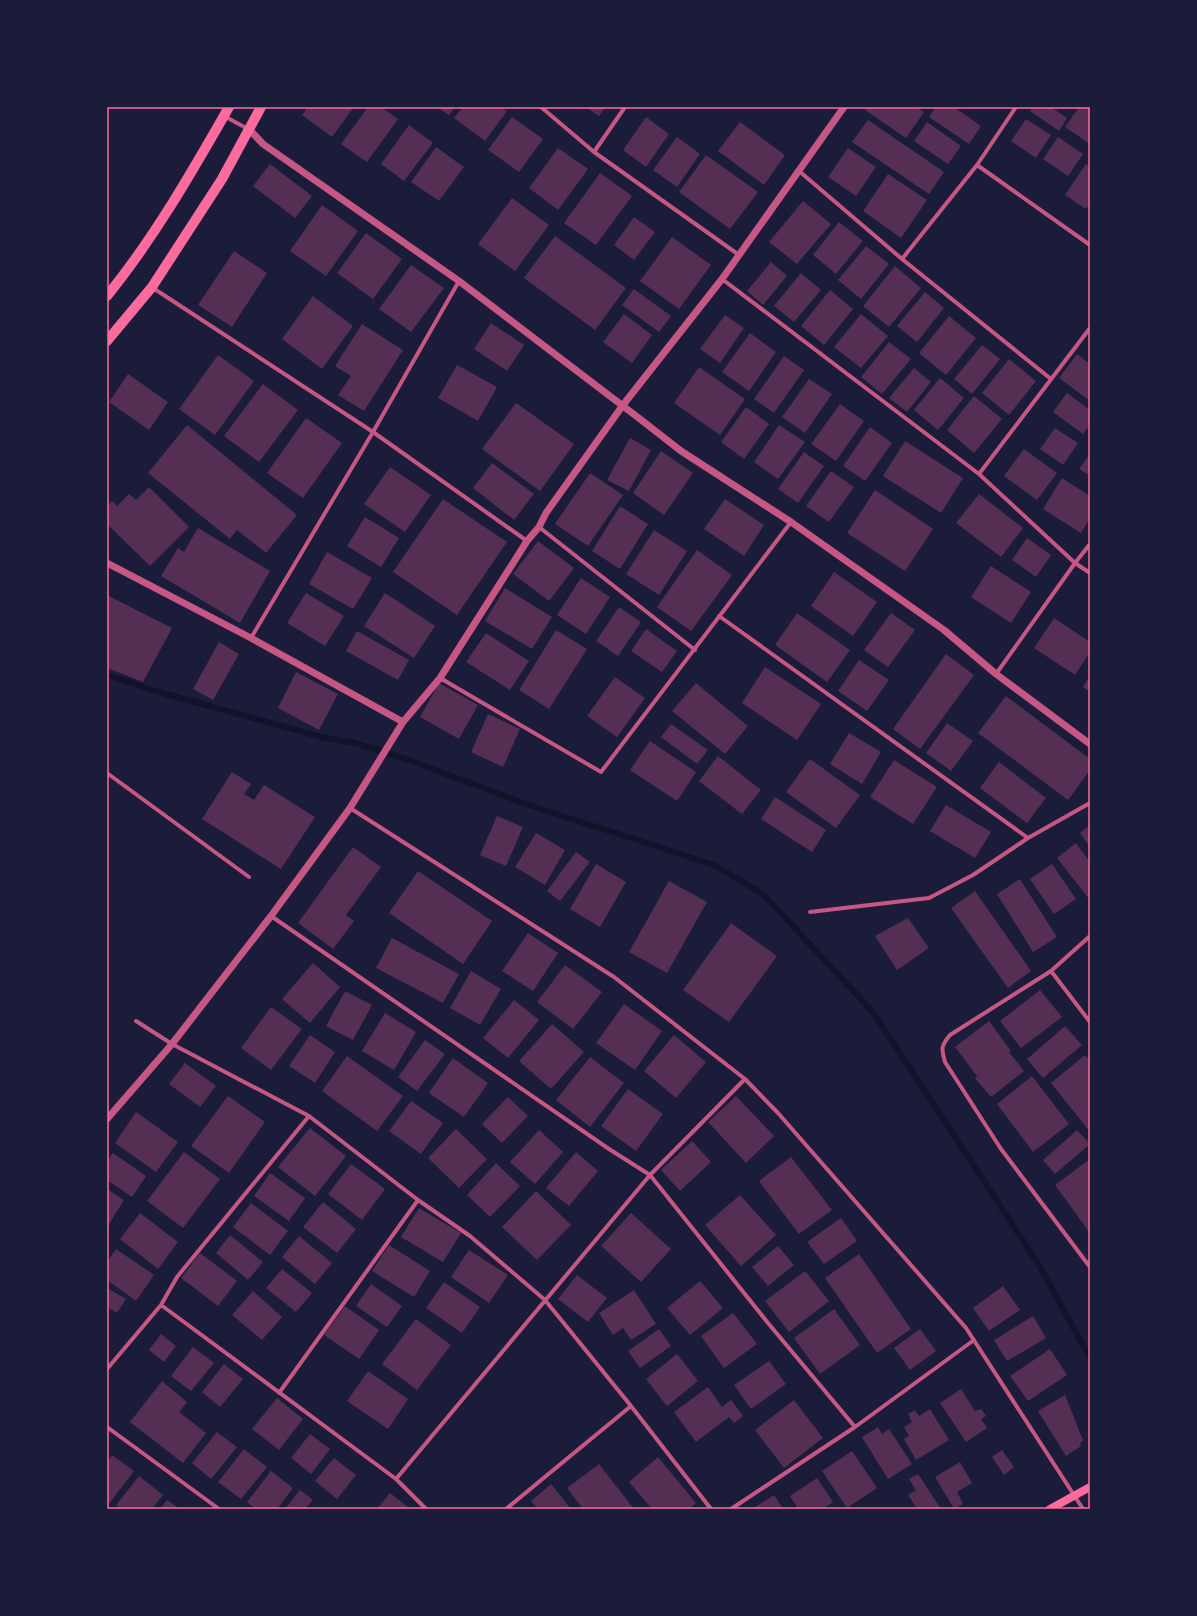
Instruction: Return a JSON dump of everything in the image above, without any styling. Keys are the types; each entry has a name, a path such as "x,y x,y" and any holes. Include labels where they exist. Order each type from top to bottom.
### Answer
{"main road":[{"path":"107,341 152,287 222,179 261,107"},
{"path":"107,296 131,266 156,228 194,167 226,111"},
{"path":"1050,1509 1090,1487"}],"street":[{"path":"541,107 594,152 740,255"},
{"path":"594,152 625,107"},
{"path":"107,1119 172,1044 271,916 350,808 403,722 440,678 527,540 539,527 546,513 623,405 740,255 844,107"},
{"path":"902,259 977,165 1016,107"},
{"path":"226,111 248,129 263,144 459,281 623,405 681,451 791,522 944,630 996,674 1090,744"},
{"path":"977,165 1090,245"},
{"path":"799,171 902,259 1051,379"},
{"path":"722,279 980,474 1075,563 1090,573"},
{"path":"251,638 373,432 459,281"},
{"path":"152,287 373,432 527,540"},
{"path":"980,474 1090,328"},
{"path":"440,678 601,772 791,522"},
{"path":"539,527 695,650"},
{"path":"996,674 1090,544"},
{"path":"107,563 251,638 403,722"},
{"path":"719,616 1028,838"},
{"path":"107,773 249,877"},
{"path":"810,912 929,898 973,875 1028,838 1090,803"},
{"path":"350,808 614,977 745,1079 783,1118 966,1328 1083,1509"},
{"path":"271,916 650,1175 768,1323 855,1428"},
{"path":"1090,936 1050,971 950,1035 943,1044 942,1051 945,1062 1001,1149 1090,1267"},
{"path":"1050,971 1090,1022"},
{"path":"136,1021 172,1044 309,1116 418,1200 470,1236 545,1300 631,1406 711,1509"},
{"path":"396,1479 650,1175 745,1079"},
{"path":"107,1369 161,1305 177,1277 309,1116"},
{"path":"279,1393 418,1200"},
{"path":"161,1305 396,1479 426,1509"},
{"path":"732,1509 855,1428 974,1340"},
{"path":"506,1509 631,1406"},
{"path":"107,1427 219,1509"}],"building":[{"path":"308,107 354,107 332,137 302,115"},
{"path":"368,107 381,107 398,119 367,162 341,144"},
{"path":"437,107 455,107 449,115"},
{"path":"463,107 501,107 507,111 485,141 454,118"},
{"path":"586,107 605,107 599,116"},
{"path":"867,107 916,107 924,112 906,138 865,110"},
{"path":"936,107 954,107 981,126 969,144 929,117"},
{"path":"1033,107 1051,107 1067,118 1059,131 1030,111"},
{"path":"1079,107 1090,107 1090,144 1065,127"},
{"path":"512,117 543,139 519,172 488,150"},
{"path":"646,117 669,134 646,167 623,150"},
{"path":"1026,119 1051,135 1036,158 1011,141"},
{"path":"868,120 944,172 929,194 852,142"},
{"path":"740,122 785,155 764,185 718,151"},
{"path":"927,122 961,146 948,164 914,141"},
{"path":"409,125 433,143 404,181 381,164"},
{"path":"677,137 700,154 677,187 653,170"},
{"path":"1058,137 1083,154 1068,176 1043,159"},
{"path":"436,147 464,167 439,201 411,182"},
{"path":"558,148 588,169 558,210 529,188"},
{"path":"848,148 876,167 856,196 828,177"},
{"path":"706,155 758,192 730,229 679,192"},
{"path":"270,164 312,196 295,218 253,186"},
{"path":"1086,164 1090,166 1090,203 1086,209 1065,195"},
{"path":"600,173 632,196 596,245 564,223"},
{"path":"888,174 927,200 901,238 863,211"},
{"path":"512,198 549,225 515,271 478,244"},
{"path":"803,201 831,224 797,264 769,242"},
{"path":"322,205 358,231 326,276 290,251"},
{"path":"634,217 655,232 634,260 614,245"},
{"path":"839,222 863,241 836,274 813,255"},
{"path":"366,233 402,259 373,299 337,273"},
{"path":"555,236 626,288 595,330 524,278"},
{"path":"672,237 711,265 679,309 640,281"},
{"path":"866,246 889,264 861,299 838,280"},
{"path":"234,251 267,273 232,327 198,305"},
{"path":"771,262 787,276 763,305 747,291"},
{"path":"411,265 444,288 411,332 379,309"},
{"path":"895,266 921,288 889,327 863,306"},
{"path":"801,273 821,290 794,322 774,306"},
{"path":"634,289 671,316 659,332 622,305"},
{"path":"830,290 853,309 824,345 801,326"},
{"path":"925,292 944,308 917,342 897,326"},
{"path":"313,296 353,326 322,369 282,339"},
{"path":"624,314 652,335 632,363 603,342"},
{"path":"861,314 888,336 861,368 834,347"},
{"path":"725,315 744,328 720,363 700,349"},
{"path":"949,316 976,338 946,375 919,353"},
{"path":"491,323 524,345 507,371 474,349"},
{"path":"362,324 403,350 364,411 338,395 351,376 335,366"},
{"path":"750,333 776,352 749,391 722,372"},
{"path":"889,342 911,359 882,394 861,377"},
{"path":"982,345 1000,359 972,394 954,379"},
{"path":"1077,354 1090,364 1090,401 1059,378"},
{"path":"218,355 254,381 215,435 179,409"},
{"path":"784,356 804,370 774,413 754,399"},
{"path":"1009,359 1036,381 1009,415 982,393"},
{"path":"457,365 497,387 478,421 438,398"},
{"path":"699,367 745,399 720,435 674,403"},
{"path":"914,368 931,382 907,412 889,398"},
{"path":"128,374 168,402 149,430 109,402"},
{"path":"940,378 964,398 938,430 914,410"},
{"path":"809,379 832,394 805,433 782,417"},
{"path":"263,384 298,410 259,462 224,436"},
{"path":"1067,393 1090,410 1090,425 1083,434 1053,412"},
{"path":"974,396 1002,419 974,453 947,430"},
{"path":"516,403 574,444 540,491 482,449"},
{"path":"840,404 864,421 836,461 811,444"},
{"path":"746,407 769,424 744,459 721,442"},
{"path":"306,418 342,443 303,498 267,473"},
{"path":"187,425 297,515 266,553 237,530 230,539 148,473"},
{"path":"779,425 805,442 778,479 754,462"},
{"path":"870,427 892,443 865,481 843,466"},
{"path":"1055,428 1078,443 1063,465 1040,449"},
{"path":"630,438 651,450 629,491 607,480"},
{"path":"905,441 963,478 941,513 883,476"},
{"path":"1024,449 1057,473 1037,500 1004,476"},
{"path":"661,451 693,473 664,515 633,493"},
{"path":"804,452 824,466 798,503 778,489"},
{"path":"1090,454 1090,476 1079,469"},
{"path":"492,463 534,494 514,520 473,488"},
{"path":"390,467 431,495 405,532 364,504"},
{"path":"831,471 854,487 829,522 806,506"},
{"path":"590,473 623,495 588,546 555,524"},
{"path":"1062,478 1090,496 1090,518 1081,533 1043,509"},
{"path":"149,487 189,527 150,566 107,524 107,506 112,501 117,506 129,494 136,500"},
{"path":"875,490 933,529 905,571 847,533"},
{"path":"979,494 1023,528 1001,557 956,523"},
{"path":"443,499 507,542 457,615 393,572"},
{"path":"725,499 764,525 744,556 704,529"},
{"path":"620,506 648,524 620,569 592,551"},
{"path":"365,517 399,538 381,567 347,546"},
{"path":"198,528 270,571 240,623 161,576 178,548 184,552"},
{"path":"654,530 687,551 659,595 626,574"},
{"path":"1027,538 1051,555 1036,577 1012,560"},
{"path":"538,541 574,568 549,601 513,574"},
{"path":"697,550 732,575 691,631 657,607"},
{"path":"327,552 372,578 353,609 309,584"},
{"path":"991,566 1031,592 1011,623 971,597"},
{"path":"834,572 877,602 853,636 811,606"},
{"path":"581,578 610,597 586,634 557,615"},
{"path":"505,588 552,617 532,649 485,621"},
{"path":"306,593 344,616 325,646 287,623"},
{"path":"385,593 435,626 414,658 364,626"},
{"path":"107,595 172,628 143,682 107,668"},
{"path":"619,607 641,622 618,656 596,641"},
{"path":"797,613 850,650 827,682 775,645"},
{"path":"891,613 915,630 888,667 864,650"},
{"path":"1054,618 1090,642 1090,652 1075,675 1034,648"},
{"path":"646,629 677,651 662,672 631,651"},
{"path":"556,630 587,649 549,709 519,690"},
{"path":"357,631 409,660 398,680 346,651"},
{"path":"486,633 529,661 510,690 466,662"},
{"path":"219,642 239,654 213,700 193,689"},
{"path":"946,654 974,675 920,749 893,729"},
{"path":"859,660 889,680 867,711 838,691"},
{"path":"765,667 821,704 797,740 742,703"},
{"path":"296,672 338,694 319,730 278,708"},
{"path":"1090,675 1090,692 1083,687"},
{"path":"615,677 645,698 617,737 587,716"},
{"path":"439,683 478,705 459,739 420,717"},
{"path":"696,683 748,726 725,754 672,711"},
{"path":"1006,696 1090,759 1090,770 1068,800 978,733"},
{"path":"488,714 520,729 503,767 471,752"},
{"path":"947,723 973,741 951,771 926,753"},
{"path":"671,724 708,750 697,764 661,737"},
{"path":"849,733 881,752 862,784 830,764"},
{"path":"650,741 696,772 677,801 630,770"},
{"path":"718,756 761,790 742,814 699,781"},
{"path":"810,759 860,795 836,828 786,792"},
{"path":"894,760 937,787 913,824 870,797"},
{"path":"999,762 1046,798 1027,823 980,788"},
{"path":"232,772 251,784 244,794 254,800 264,785 315,817 281,869 202,819"},
{"path":"775,797 826,830 812,852 761,819"},
{"path":"946,805 991,832 975,858 930,831"},
{"path":"497,816 523,827 506,866 480,855"},
{"path":"1090,825 1090,847 1080,833"},
{"path":"536,833 565,850 545,885 515,867"},
{"path":"1076,843 1090,862 1089,899 1057,858"},
{"path":"353,847 381,867 346,915 354,921 333,949 298,923"},
{"path":"576,852 590,862 560,901 547,891"},
{"path":"596,864 626,882 600,927 570,909"},
{"path":"1052,864 1076,899 1054,914 1030,879"},
{"path":"418,871 492,921 463,964 389,913"},
{"path":"1020,879 1057,937 1033,952 997,894"},
{"path":"669,881 707,902 667,973 629,952"},
{"path":"975,891 1031,971 1008,988 951,908"},
{"path":"908,918 929,948 897,970 875,936"},
{"path":"731,923 777,956 729,1022 683,990"},
{"path":"528,933 558,953 533,991 502,971"},
{"path":"392,938 459,974 443,1003 376,968"},
{"path":"313,963 340,987 310,1023 282,999"},
{"path":"565,965 602,992 573,1029 537,1002"},
{"path":"471,971 501,989 480,1025 450,1008"},
{"path":"1040,990 1062,1017 1021,1048 1000,1021"},
{"path":"345,991 372,1005 353,1040 326,1026"},
{"path":"514,1000 539,1020 508,1058 483,1038"},
{"path":"624,1004 662,1031 635,1070 596,1043"},
{"path":"271,1007 302,1029 271,1070 241,1048"},
{"path":"385,1013 416,1032 394,1070 362,1051"},
{"path":"989,1021 1011,1051 1009,1052 1024,1071 991,1097 975,1078 992,1065 977,1076 955,1047"},
{"path":"552,1024 584,1052 551,1089 519,1061"},
{"path":"1065,1026 1082,1045 1043,1078 1027,1059"},
{"path":"310,1035 335,1052 315,1083 289,1066"},
{"path":"674,1035 706,1062 676,1098 644,1071"},
{"path":"425,1040 445,1054 417,1091 398,1077"},
{"path":"1085,1055 1090,1061 1090,1132 1051,1083"},
{"path":"347,1056 403,1096 377,1131 322,1091"},
{"path":"590,1057 624,1083 590,1127 556,1100"},
{"path":"453,1058 488,1083 464,1117 429,1093"},
{"path":"185,1063 216,1086 200,1107 169,1084"},
{"path":"1032,1076 1069,1124 1033,1152 997,1104"},
{"path":"628,1089 663,1114 636,1151 601,1126"},
{"path":"228,1096 265,1122 229,1173 191,1146"},
{"path":"736,1096 774,1136 746,1163 708,1122"},
{"path":"508,1097 528,1116 502,1143 482,1124"},
{"path":"411,1101 443,1123 421,1154 389,1131"},
{"path":"136,1112 178,1142 156,1172 115,1143"},
{"path":"310,1128 346,1156 315,1196 278,1167"},
{"path":"456,1129 487,1159 459,1188 428,1158"},
{"path":"539,1130 563,1152 535,1184 510,1162"},
{"path":"1077,1130 1090,1144 1055,1174 1043,1160"},
{"path":"692,1141 711,1162 680,1191 661,1170"},
{"path":"184,1152 220,1179 183,1228 147,1201"},
{"path":"576,1152 598,1171 569,1206 546,1188"},
{"path":"113,1153 146,1176 132,1197 107,1180 107,1161"},
{"path":"791,1157 832,1210 799,1234 759,1181"},
{"path":"1090,1159 1090,1233 1055,1185"},
{"path":"496,1163 520,1186 490,1217 467,1195"},
{"path":"351,1164 385,1189 362,1220 328,1194"},
{"path":"270,1173 305,1198 289,1221 254,1196"},
{"path":"107,1189 124,1200 107,1227"},
{"path":"536,1191 571,1225 537,1260 502,1227"},
{"path":"740,1195 776,1235 741,1266 705,1225"},
{"path":"323,1202 356,1229 337,1253 303,1227"},
{"path":"251,1203 288,1231 270,1255 233,1227"},
{"path":"419,1208 461,1233 443,1262 401,1237"},
{"path":"140,1213 178,1242 158,1269 120,1239"},
{"path":"631,1213 671,1249 641,1282 601,1246"},
{"path":"841,1218 857,1241 824,1264 807,1242"},
{"path":"230,1235 263,1262 248,1280 216,1253"},
{"path":"299,1236 332,1263 315,1284 282,1257"},
{"path":"389,1245 430,1271 414,1297 372,1271"},
{"path":"778,1246 794,1265 768,1286 752,1267"},
{"path":"116,1249 154,1275 136,1301 107,1280 107,1262"},
{"path":"469,1250 508,1275 489,1303 451,1277"},
{"path":"200,1253 237,1281 218,1306 181,1278"},
{"path":"859,1254 911,1329 877,1353 825,1278"},
{"path":"282,1269 312,1293 296,1312 266,1288"},
{"path":"805,1271 829,1301 789,1332 765,1301"},
{"path":"577,1275 607,1298 588,1322 558,1299"},
{"path":"700,1281 723,1308 690,1335 667,1308"},
{"path":"444,1282 480,1307 462,1333 426,1308"},
{"path":"371,1284 402,1306 387,1327 356,1306"},
{"path":"1003,1286 1020,1310 989,1331 973,1308"},
{"path":"107,1288 126,1299 117,1313 107,1307"},
{"path":"634,1290 656,1324 631,1340 623,1328 613,1335 599,1313"},
{"path":"253,1291 282,1317 262,1340 232,1315"},
{"path":"345,1306 379,1330 359,1359 324,1335"},
{"path":"834,1309 860,1345 820,1374 794,1338"},
{"path":"733,1313 757,1344 724,1368 701,1336"},
{"path":"1033,1316 1046,1338 1007,1361 994,1340"},
{"path":"416,1319 451,1345 417,1390 382,1364"},
{"path":"659,1329 671,1346 640,1368 628,1351"},
{"path":"920,1329 936,1351 910,1370 894,1348"},
{"path":"161,1334 176,1346 164,1362 149,1350"},
{"path":"193,1347 214,1363 191,1391 171,1376"},
{"path":"1050,1349 1067,1375 1028,1401 1010,1376"},
{"path":"677,1354 698,1381 667,1406 646,1379"},
{"path":"769,1361 786,1384 751,1409 734,1385"},
{"path":"224,1364 243,1379 220,1407 202,1392"},
{"path":"368,1371 408,1399 388,1429 347,1401"},
{"path":"162,1381 187,1402 179,1412 206,1433 183,1463 130,1422"},
{"path":"708,1387 722,1407 731,1400 743,1416 734,1423 729,1417 696,1442 674,1412"},
{"path":"961,1389 975,1411 981,1409 986,1416 981,1419 987,1428 966,1442 940,1403"},
{"path":"1065,1395 1083,1440 1080,1443 1081,1446 1066,1456 1038,1411"},
{"path":"277,1398 303,1419 279,1450 252,1429"},
{"path":"794,1400 823,1438 784,1468 755,1430"},
{"path":"930,1409 949,1440 916,1460 904,1439 909,1436 904,1427 912,1422 908,1414 915,1410 919,1416"},
{"path":"878,1427 882,1434 889,1429 912,1464 888,1479 862,1437"},
{"path":"217,1432 237,1447 211,1479 192,1463"},
{"path":"310,1434 330,1449 311,1474 291,1458"},
{"path":"244,1449 267,1467 241,1499 218,1482"},
{"path":"1002,1450 1014,1467 1004,1475 992,1457"},
{"path":"852,1451 877,1488 847,1508 822,1471"},
{"path":"112,1455 134,1471 108,1505 107,1462"},
{"path":"658,1457 696,1503 689,1509 652,1509 629,1482"},
{"path":"334,1458 356,1475 337,1499 315,1481"},
{"path":"960,1462 972,1483 957,1492 963,1504 954,1509 935,1477"},
{"path":"599,1464 634,1509 583,1509 567,1488"},
{"path":"271,1471 293,1488 277,1509 256,1509 247,1502"},
{"path":"918,1474 941,1509 917,1509 908,1495 916,1490 909,1479"},
{"path":"139,1476 163,1495 152,1509 121,1509 116,1505"},
{"path":"817,1478 833,1502 823,1509 798,1509 790,1496"},
{"path":"551,1484 571,1509 538,1509 531,1501"},
{"path":"300,1490 313,1500 305,1509 285,1509"},
{"path":"390,1493 408,1507 410,1509 377,1509"},
{"path":"774,1495 783,1509 752,1509"},
{"path":"167,1500 180,1509 160,1509"}],"waterway":[{"path":"107,675 169,695 325,738 355,743 406,759 529,805 714,865 763,894 873,1012 1039,1265 1090,1358"}]}
